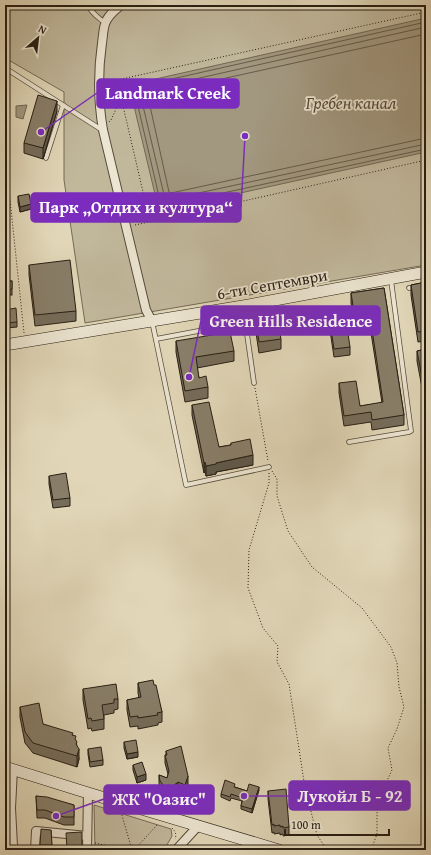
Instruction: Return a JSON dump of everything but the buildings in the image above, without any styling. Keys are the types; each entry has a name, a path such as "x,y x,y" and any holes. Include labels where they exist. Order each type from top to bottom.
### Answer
{"street":[{"path":"121,5 108,17 105,23 100,58 99,110 146,310 152,321"},
{"name":"6-ти Септември","path":"5,345 243,306 426,272"},
{"path":"14,849 9,768 279,850"},
{"path":"87,850 88,793"},
{"path":"175,847 198,826"},
{"path":"36,850 36,831 87,838"}],"lane":[{"path":"88,5 97,17 105,23"},
{"path":"5,68 103,130"},
{"path":"46,158 62,105"},
{"path":"349,442 411,431 391,278"},
{"path":"409,288 426,286"},
{"path":"243,306 254,383"},
{"path":"152,321 186,486 269,467"},
{"path":"156,339 246,322"}],"path":[{"path":"117,80 426,12"},
{"path":"117,80 150,222"},
{"path":"99,110 106,104 108,98 114,92 117,80"},
{"path":"103,130 111,120 121,97"},
{"path":"126,228 426,160"},
{"path":"7,171 25,342"},
{"path":"254,383 269,467 269,483 248,550 248,588 263,628 278,646 276,662 289,684 305,788 317,835 327,850"},
{"path":"269,467 277,479 277,496 288,531 312,567 362,608 391,647 397,663 399,686 404,708 388,748 392,770 377,808 376,834 371,850"},
{"path":"121,811 133,850 159,824 153,822"},
{"path":"172,827 176,836 175,847"},
{"path":"87,838 126,850"}],"shaded area":[{"path":"5,5 426,5 426,265 85,323 64,180 64,92 5,58"},
{"path":"94,805 171,829 172,836 164,850 95,850"}],"water":[{"name":"Гребен канал","path":"426,18 426,152 159,211 129,85"},
{"path":"27,105 23,119 16,117 16,106"}],"place":[{"name":"Landmark Creek","path":"41,132"},
{"name":"Парк „Отдих и култура“","path":"245,136"},
{"name":"Green Hills Residence","path":"189,377"},
{"name":"Лукойл Б - 92","path":"244,796"},
{"name":"ЖК \"Оазис\"","path":"56,816"}]}
